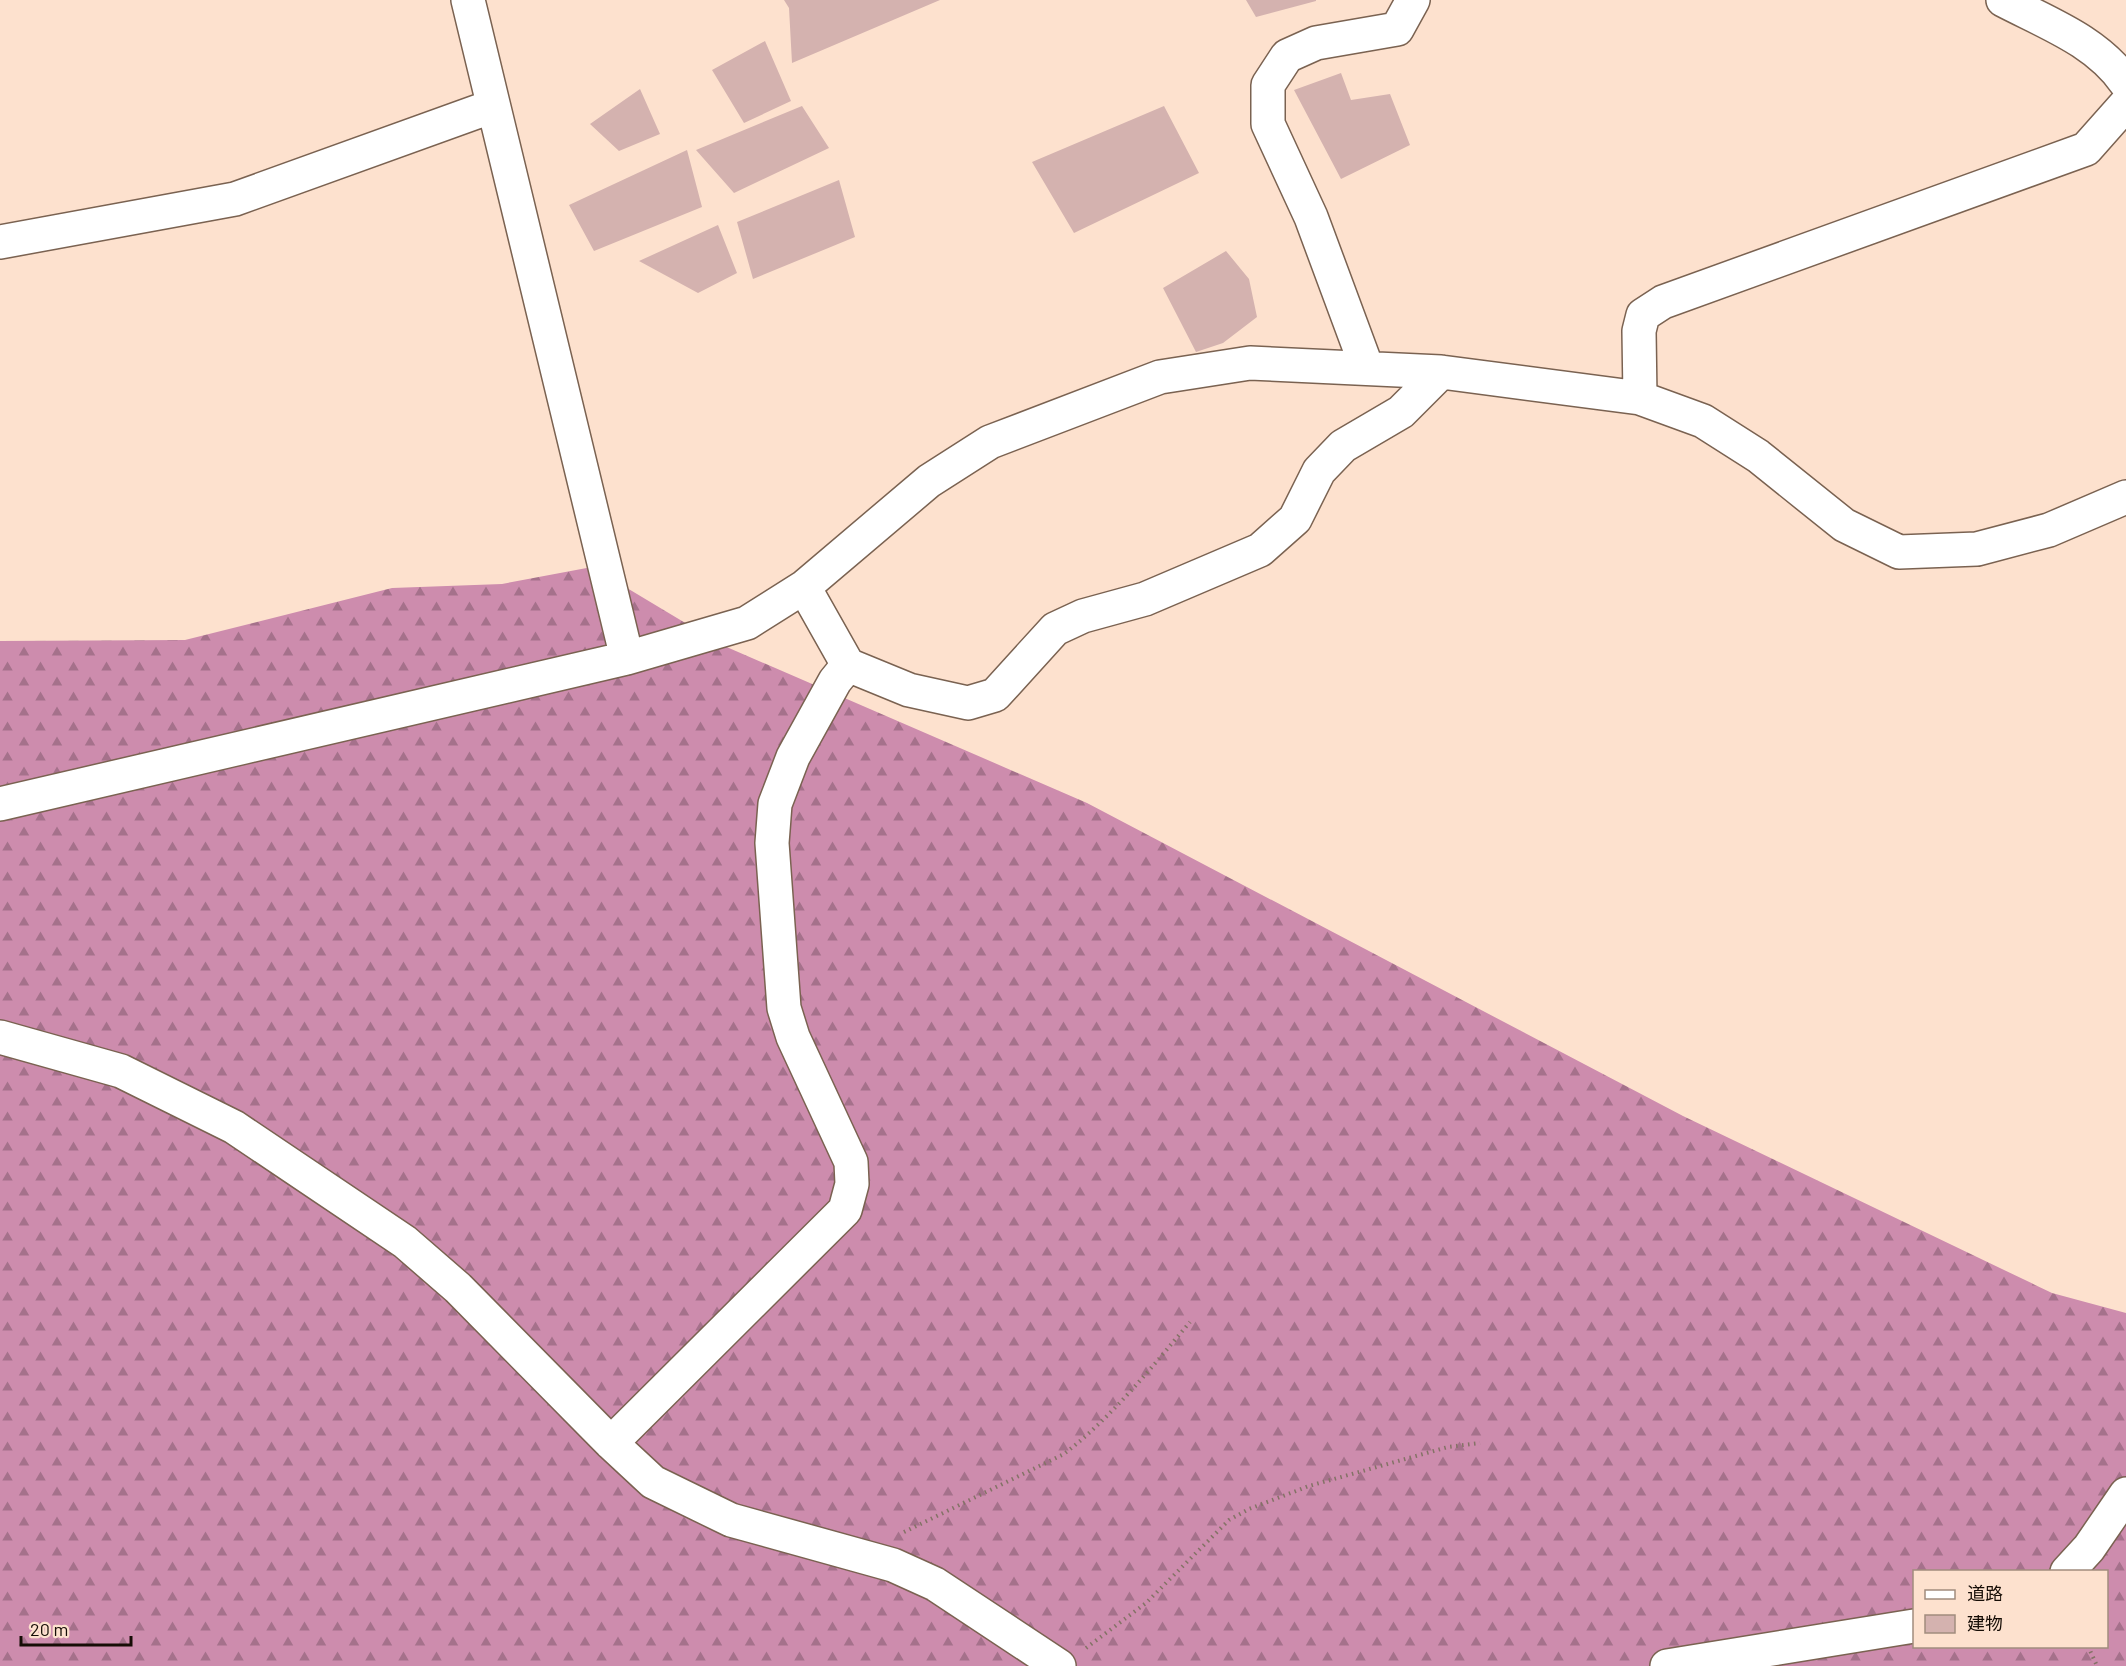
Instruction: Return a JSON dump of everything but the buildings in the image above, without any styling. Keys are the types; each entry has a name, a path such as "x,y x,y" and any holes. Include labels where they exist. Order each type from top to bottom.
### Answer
{"street":[{"path":"468,0 627,658"},
{"path":"1367,368 1311,218 1268,124 1269,85 1287,56 1316,43 1397,29 1413,0"},
{"path":"2003,0 2087,44 2113,64 2126,83"},
{"path":"1640,398 1641,323 1643,315 1664,302 2086,149 2126,104"},
{"path":"0,242 235,199 493,106"},
{"path":"0,804 627,658 747,623 804,587 929,481 990,442 1160,377 1250,363 1441,372 1640,398 1703,421 1758,456 1844,525 1899,552 1977,549 2049,530 2126,496"},
{"path":"804,587 848,665 909,690 968,703 995,695 1055,629 1083,616 1145,599 1260,550 1295,519 1319,471 1343,446 1401,412 1441,372"},
{"path":"611,1443 845,1210 852,1184 850,1162 793,1037 783,1008 772,843 775,804 793,757 835,681 848,665"},
{"path":"0,1037 121,1071 234,1127 405,1242 458,1288 611,1443 653,1482 731,1520 893,1565 935,1584 1058,1665"},
{"path":"2069,1570 2090,1548 2126,1494"},
{"path":"1667,1666 1913,1626"}],"path":[{"path":"866,1558 912,1526 1064,1454 1085,1438 1132,1390 1190,1322"},
{"path":"1058,1665 1101,1639 1137,1610 1229,1520 1249,1509 1310,1486 1448,1448 1480,1443"},
{"path":"2088,1648 2097,1666"}],"green space":[{"path":"592,567 722,645 1087,803 1683,1116 2052,1293 2126,1313 2126,1666 0,1666 0,641 185,640 392,588 502,584"}]}
